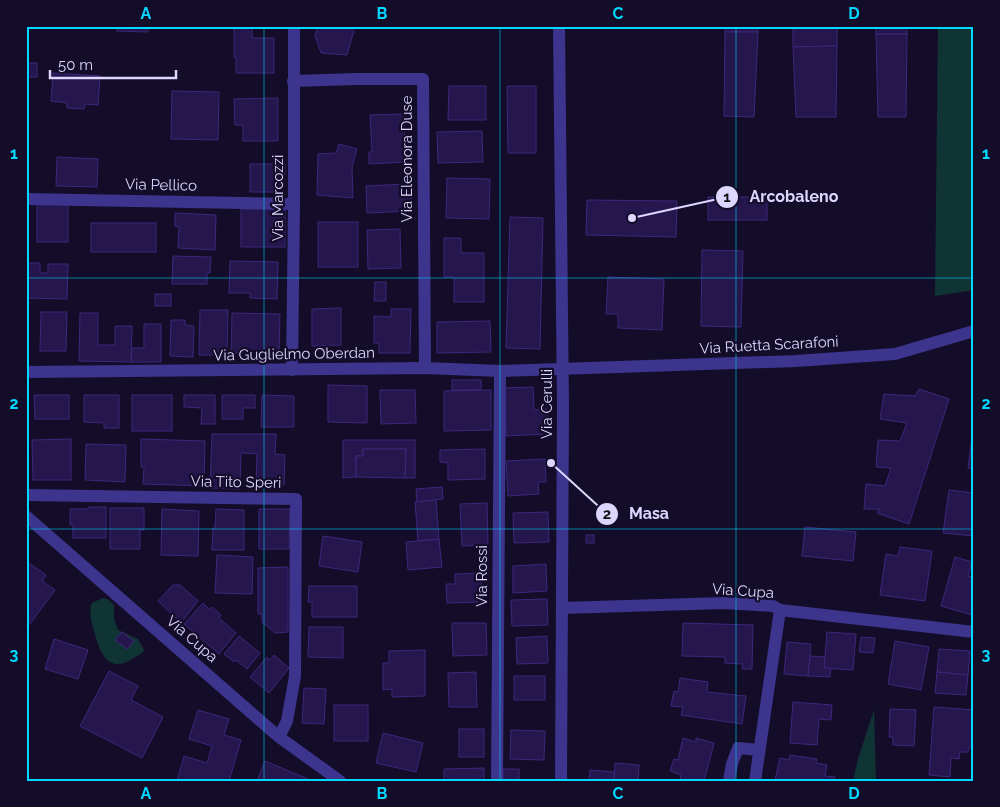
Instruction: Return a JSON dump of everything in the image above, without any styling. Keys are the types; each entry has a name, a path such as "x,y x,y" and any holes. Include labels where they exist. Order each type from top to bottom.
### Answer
{"street":[{"name":"Via Marcozzi","path":"292,370 294,26"},
{"name":"Via Cerulli","path":"559,26 563,369 561,781"},
{"name":"Via Eleonora Duse","path":"293,81 356,78 423,79 425,368"},
{"name":"Via Pellico","path":"26,199 294,204"},
{"name":"Via Ruetta Scarafoni","path":"563,369 796,361 895,354 974,331"},
{"name":"Via Guglielmo Oberdan","path":"26,372 425,368 500,371 563,369"},
{"name":"Via Rossi","path":"497,781 500,371"},
{"name":"Via Tito Speri","path":"26,495 296,500 295,676 287,721 279,737"},
{"name":"Via Cupa","path":"26,516 322,775 340,781"},
{"name":"Via Cupa","path":"562,608 724,604 773,606 780,610 755,781"},
{"path":"780,610 974,632"},
{"path":"729,781 732,764 738,748 759,750"}],"green space":[{"path":"938,26 974,26 974,290 935,296"},
{"path":"103,598 109,600 114,605 114,619 118,630 138,639 144,650 124,663 112,663 107,659 97,641 90,611 92,603"},
{"path":"874,710 876,781 853,781 858,759"}],"building":[{"path":"117,26 148,26 148,32 117,31"},
{"path":"209,26 209,27 176,27"},
{"path":"318,26 353,26 354,30 347,55 321,53 315,35"},
{"path":"516,26 536,26 536,28 516,28"},
{"path":"725,26 758,26 758,32 725,32"},
{"path":"793,26 837,26 837,46 793,47"},
{"path":"876,26 907,26 907,34 876,34"},
{"path":"234,27 252,27 252,38 274,38 274,73 236,73"},
{"path":"725,32 758,32 754,117 724,116"},
{"path":"876,34 907,34 906,117 878,117"},
{"path":"837,46 836,117 796,117 793,47"},
{"path":"26,63 37,63 37,77 26,77"},
{"path":"53,73 100,76 98,105 85,104 84,109 67,108 67,103 51,101"},
{"path":"449,86 486,86 486,120 448,120"},
{"path":"507,86 536,86 536,153 508,153"},
{"path":"172,91 219,92 218,140 171,139"},
{"path":"278,98 278,141 243,141 243,125 235,125 234,99"},
{"path":"404,114 406,162 369,164 369,152 372,152 370,115"},
{"path":"482,131 483,162 438,163 437,132"},
{"path":"339,144 357,149 352,167 353,198 317,195 318,154 336,153"},
{"path":"57,157 98,159 97,187 56,186"},
{"path":"250,164 285,164 285,175 281,175 281,192 250,192"},
{"path":"447,178 490,179 489,219 446,218"},
{"path":"408,184 408,192 411,192 412,211 367,213 366,186"},
{"path":"708,197 767,197 767,220 708,220"},
{"path":"587,200 677,201 676,237 586,235"},
{"path":"37,204 68,204 68,242 37,242"},
{"path":"241,209 285,209 285,247 241,247"},
{"path":"175,213 216,215 215,250 178,248 179,227 175,226"},
{"path":"510,217 543,218 540,349 506,348"},
{"path":"318,222 358,222 358,267 318,267"},
{"path":"91,223 156,223 156,252 91,252"},
{"path":"400,229 401,268 368,269 367,230"},
{"path":"444,238 461,238 461,253 484,253 484,302 454,302 454,277 444,277"},
{"path":"702,250 743,251 741,327 701,326"},
{"path":"173,256 211,257 210,273 207,273 207,284 172,284"},
{"path":"230,261 278,262 277,299 250,298 250,293 229,293"},
{"path":"26,263 40,263 40,273 48,273 48,264 68,264 67,299 26,298"},
{"path":"608,277 664,279 662,330 618,328 618,314 606,314"},
{"path":"375,282 386,282 386,301 374,301"},
{"path":"155,294 171,294 171,306 155,306"},
{"path":"341,308 341,345 312,346 312,309"},
{"path":"391,309 411,309 410,353 379,353 379,343 374,343 374,316 391,317"},
{"path":"200,310 228,310 227,355 199,355"},
{"path":"41,312 67,312 66,351 40,351"},
{"path":"80,313 98,313 98,345 115,345 115,326 132,326 131,362 79,361"},
{"path":"232,313 280,314 279,354 231,353"},
{"path":"171,320 185,320 185,325 194,326 193,357 170,356"},
{"path":"490,321 491,352 437,353 437,322"},
{"path":"144,324 161,324 161,362 131,362 132,348 144,348"},
{"path":"452,380 481,380 481,390 452,390"},
{"path":"328,385 367,386 367,423 328,422"},
{"path":"533,387 534,410 547,409 548,434 506,436 504,388"},
{"path":"919,389 949,399 909,524 877,513 879,509 864,509 866,484 885,486 891,468 876,467 878,440 900,441 907,423 880,419 884,394 915,396"},
{"path":"380,390 415,390 416,423 381,424"},
{"path":"491,390 491,430 444,431 444,391"},
{"path":"34,395 69,395 69,419 35,419"},
{"path":"84,395 119,395 119,428 104,428 104,423 84,422"},
{"path":"132,395 172,395 172,431 132,431"},
{"path":"184,395 215,395 215,424 201,424 202,408 184,407"},
{"path":"222,395 255,395 255,408 243,408 243,419 222,419"},
{"path":"262,395 294,396 294,427 261,427"},
{"path":"974,421 974,469 968,468"},
{"path":"212,434 276,434 275,454 285,455 284,485 256,484 257,454 241,453 240,489 210,488"},
{"path":"71,439 71,480 33,480 32,440"},
{"path":"141,439 205,441 204,486 143,484 144,467 141,467"},
{"path":"343,440 415,440 415,478 405,478 406,449 363,449 363,456 356,456 356,477 343,478"},
{"path":"86,444 126,445 125,482 85,480"},
{"path":"363,449 406,449 405,478 356,477 356,456 363,456"},
{"path":"485,449 485,479 448,480 448,463 440,462 440,450"},
{"path":"545,459 546,482 538,482 539,494 508,496 506,461"},
{"path":"442,487 443,499 417,502 416,489"},
{"path":"949,490 974,493 974,536 943,533"},
{"path":"436,500 439,539 418,541 415,502"},
{"path":"487,503 488,545 462,546 460,504"},
{"path":"89,507 106,507 106,538 73,538 73,525 70,525 70,509 88,509"},
{"path":"110,508 144,508 144,530 140,530 140,549 110,549"},
{"path":"162,509 199,511 198,556 161,555"},
{"path":"216,509 244,510 244,550 212,550"},
{"path":"259,509 290,509 289,549 259,549"},
{"path":"548,512 549,542 514,543 513,513"},
{"path":"805,527 856,532 853,561 802,556"},
{"path":"586,535 594,535 594,543 586,543"},
{"path":"323,536 362,542 358,572 319,566"},
{"path":"439,539 442,567 408,570 406,542"},
{"path":"900,547 932,551 925,601 880,595 886,554 898,556"},
{"path":"217,555 253,557 252,594 215,593"},
{"path":"955,557 972,562 968,576 974,578 974,607 972,615 941,606"},
{"path":"26,561 46,575 42,581 55,590 26,629"},
{"path":"546,564 547,591 513,593 513,566"},
{"path":"288,567 288,632 275,633 262,622 262,614 258,614 258,568"},
{"path":"481,573 482,602 447,603 446,584 455,584 455,574"},
{"path":"173,585 180,585 198,601 181,623 158,601"},
{"path":"309,586 357,586 357,617 312,617 312,602 308,602"},
{"path":"547,599 548,625 512,626 511,600"},
{"path":"203,603 210,610 212,607 221,615 219,618 236,633 219,654 184,624"},
{"path":"452,623 486,623 487,655 453,656"},
{"path":"683,623 753,625 752,669 742,669 743,664 725,663 725,657 682,656"},
{"path":"309,627 343,627 343,658 308,657"},
{"path":"122,632 134,641 127,649 115,640"},
{"path":"827,632 856,634 853,670 824,668"},
{"path":"239,636 260,653 247,669 236,660 234,662 224,654"},
{"path":"547,636 548,663 517,664 516,638"},
{"path":"861,637 875,638 873,653 859,652"},
{"path":"54,639 88,650 78,679 45,669"},
{"path":"895,641 929,647 921,690 888,684"},
{"path":"787,642 811,644 808,676 784,674"},
{"path":"939,649 970,651 968,675 937,672"},
{"path":"425,650 425,696 392,697 392,689 383,690 383,663 389,663 389,651"},
{"path":"274,655 289,668 269,693 250,677 267,657 270,660"},
{"path":"810,656 825,657 824,668 831,668 830,677 808,676"},
{"path":"109,671 138,686 131,700 163,717 142,758 80,726"},
{"path":"476,672 477,707 449,707 448,673"},
{"path":"937,672 968,675 966,695 935,693"},
{"path":"514,676 545,676 545,700 514,700"},
{"path":"680,678 708,682 707,692 746,696 742,724 681,715 683,707 671,706 674,691 678,692"},
{"path":"304,688 326,689 324,724 302,723"},
{"path":"793,702 832,705 831,720 819,719 817,745 790,743"},
{"path":"334,705 368,705 368,741 334,741"},
{"path":"934,707 974,710 974,747 969,747 968,752 960,752 959,759 951,758 950,777 929,775"},
{"path":"890,709 916,710 914,746 893,745 893,737 889,737"},
{"path":"198,710 229,719 224,735 241,740 229,781 177,781 184,756 207,763 212,746 189,739"},
{"path":"459,729 484,729 484,757 459,757"},
{"path":"511,730 545,731 544,760 510,759"},
{"path":"383,733 423,743 416,772 376,763"},
{"path":"683,738 696,742 696,738 714,743 704,781 682,781 680,780 681,775 670,771 674,759 678,760"},
{"path":"790,755 817,759 816,763 827,765 825,776 835,777 834,781 775,780 780,758 789,760"},
{"path":"265,761 308,779 307,781 257,781"},
{"path":"615,763 639,765 638,781 614,781"},
{"path":"484,768 484,781 444,781 444,769"},
{"path":"503,769 519,769 519,781 503,781"},
{"path":"590,770 614,772 614,781 589,781"}],"place":[{"name":"Arcobaleno","path":"632,218"},
{"name":"Masa","path":"551,463"}]}
